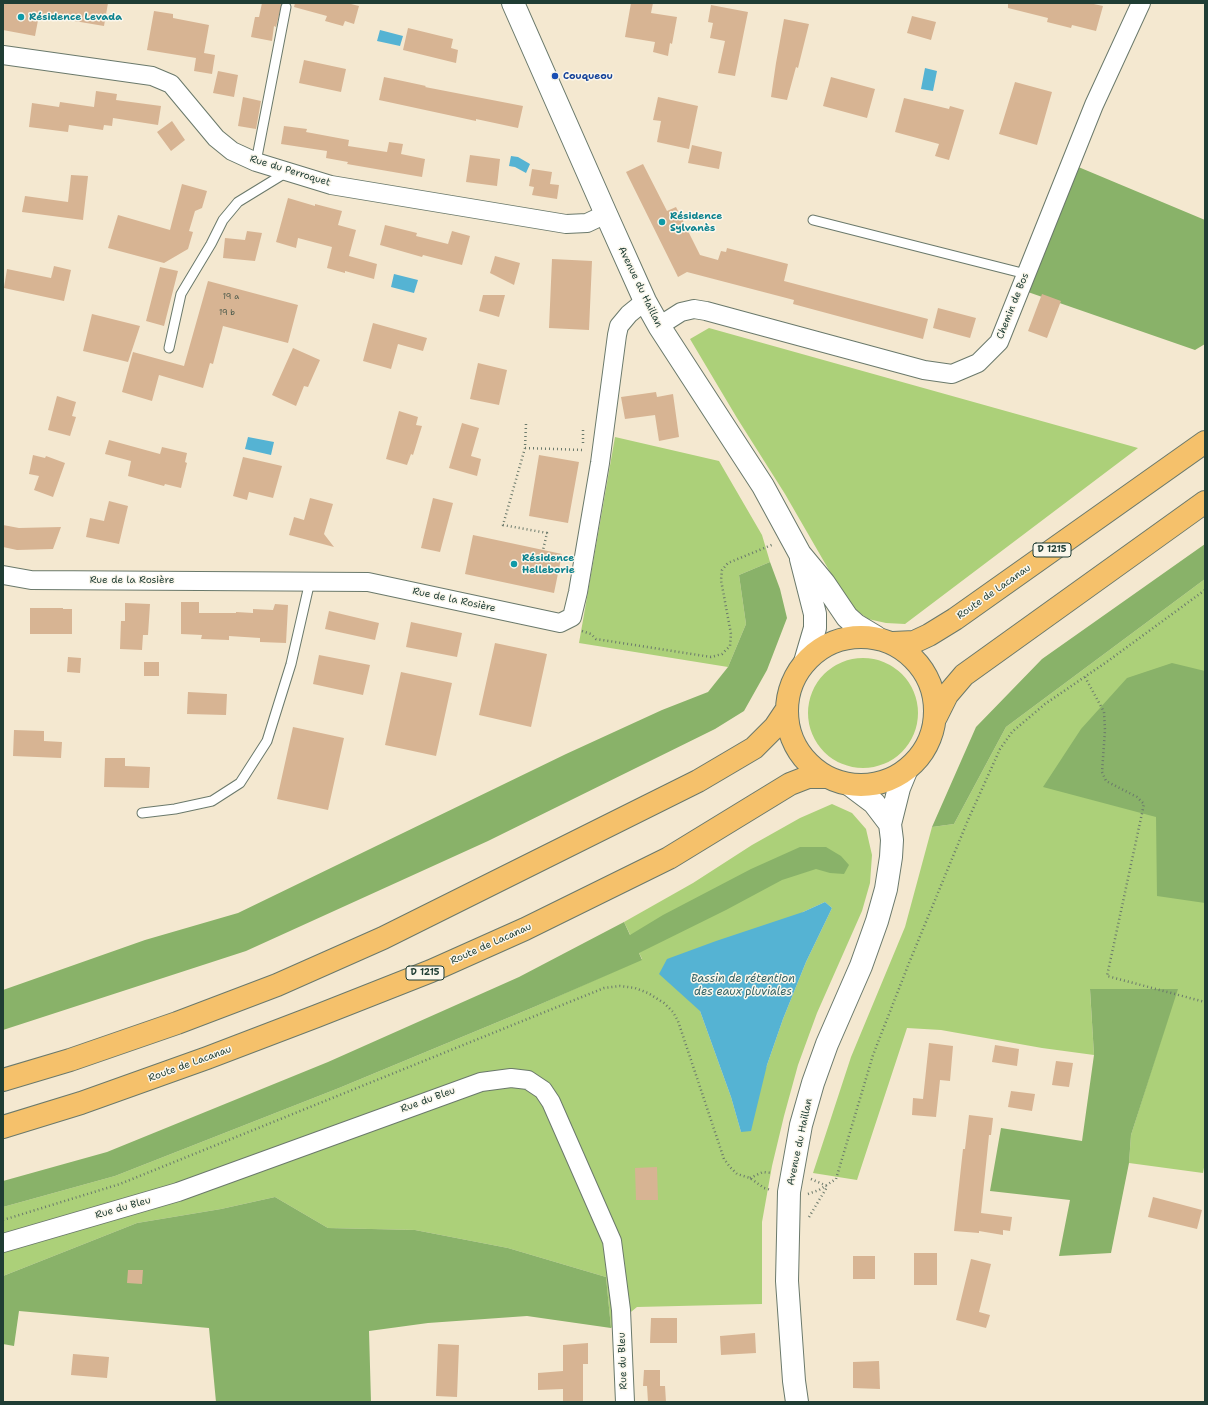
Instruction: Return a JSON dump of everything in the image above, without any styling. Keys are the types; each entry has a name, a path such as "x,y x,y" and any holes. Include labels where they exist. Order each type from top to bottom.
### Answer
{"main road":[{"name":"Route de Lacanau","path":"787,709 792,684 805,662 820,649 837,640 856,636 914,642 930,635 1205,442"},
{"path":"787,709 789,729 797,748 809,764 826,777 850,785 869,785 889,781 906,771 921,756 931,737 936,717 947,695 964,675 1205,502"},
{"path":"885,640 912,656 926,673 934,694 936,717"},
{"path":"3,1080 70,1060 277,986 382,938 698,781 754,748 775,727 787,709"},
{"name":"Route de Lacanau","path":"3,1127 81,1103 207,1058 431,970 525,929 669,858 790,784 808,777 826,777"}],"street":[{"name":"Avenue du Haillan","path":"513,3 645,301 659,326 763,486 795,545 824,583 847,617 856,625 885,640"},
{"name":"Chemin de Bos","path":"659,326 681,312 694,309 924,370 952,374 978,363 999,342 1094,105 1141,3"},
{"name":"Rue du Perroquet","path":"3,55 152,76 171,84 216,138 232,151 256,162 332,185 566,224 587,223 606,214"},
{"path":"572,617 578,592 600,463 616,335 619,326 629,314 645,301"},
{"name":"Avenue du Haillan","path":"795,545 815,614 815,628 805,662"},
{"name":"Rue de la Rosière","path":"3,576 31,580 368,582 560,623 572,617"},
{"name":"Avenue du Haillan","path":"797,1402 794,1381 788,1281 789,1192 801,1126 813,1083 827,1044 861,966 886,890 891,858 892,840 890,824 899,788 906,771"},
{"path":"850,785 874,804 890,824"},
{"name":"Rue du Bleu","path":"3,1243 178,1192 482,1082 511,1078 528,1080 543,1090 551,1102 612,1242 621,1310 625,1402"}],"lane":[{"path":"256,162 286,7"},
{"path":"168,348 181,294 211,244 223,220 238,202 288,172"},
{"path":"813,220 1026,274"},
{"path":"142,812 175,809 212,801 240,784 267,741 291,664 310,581"}],"path":[{"path":"526,424 525,448 503,525 547,533 543,550"},
{"path":"525,448 584,450 583,430"},
{"path":"572,617 582,631 591,634 596,639 711,657 722,654 730,646 731,634 721,580 722,570 728,563 765,549 795,545"},
{"path":"828,1186 836,1179 873,1055 909,963 968,820 1000,749 1012,732 1024,720 1205,590"},
{"path":"1085,676 1104,712 1105,730 1102,772 1106,781 1138,797 1144,804 1107,976 1205,1002"}],"green space":[{"path":"1076,166 1205,220 1205,344 1195,350 1025,291"},
{"path":"709,328 1138,448 905,624 886,623 868,619 851,606 837,584 785,494 737,418 690,339"},
{"path":"615,437 719,461 762,535 770,562 739,575 746,624 728,667 579,643"},
{"path":"1205,544 1205,579 1006,727 954,824 932,827 976,727 1042,659"},
{"path":"770,562 780,589 787,618 767,670 744,711 715,729 488,841 246,951 3,1030 3,990 145,940 238,913 566,754 662,710 708,692 728,667 746,624 739,575"},
{"path":"1205,579 1205,1162 1203,1173 1129,1163 1131,1135 1177,989 1090,990 1094,1055 1042,1048 941,1030 907,1028 857,1180 813,1173 851,1057 905,927 932,827 954,824 1006,727"},
{"path":"863,658 884,662 894,667 902,674 909,682 914,692 918,713 914,734 909,744 902,752 894,759 884,764 863,768 842,764 832,759 824,752 817,744 812,734 808,713 812,692 817,682 824,674 832,667 842,662"},
{"path":"1172,663 1205,671 1205,903 1157,896 1156,817 1043,787 1081,729 1127,678"},
{"path":"832,804 852,813 866,829 872,855 870,883 862,911 817,1013 798,1065 784,1116 772,1166 762,1222 762,1304 637,1307 611,1328 606,1277 508,1248 415,1230 328,1228 275,1197 221,1209 137,1223 3,1276 3,1207 115,1176 339,1088 534,1007 642,959 624,922 693,883 752,845 800,818","holes":["825,902 832,908 806,962 741,1132 731,1097 700,1011 803,912"]},
{"path":"800,847 826,847 841,856 849,865 844,874 830,873 816,869 782,880 726,910 639,953 642,960 534,1007 339,1088 115,1176 3,1207 3,1181 107,1152 328,1062 519,977 624,922 630,935 663,915 751,869"},
{"path":"1090,989 1178,989 1131,1135 1129,1163 1111,1253 1059,1256 1070,1200 990,1191 1001,1128 1082,1141 1094,1055"},
{"path":"275,1197 328,1228 415,1230 508,1248 606,1277 611,1328 527,1316 428,1323 369,1331 371,1402 216,1402 209,1328 19,1311 14,1346 3,1344 3,1276 137,1223 221,1209"}],"water":[{"path":"380,30 403,36 400,46 377,41"},
{"path":"925,68 937,71 933,91 921,89"},
{"path":"511,156 518,157 530,164 526,173 515,167 509,166"},
{"path":"394,274 418,280 414,293 391,287"},
{"path":"248,437 274,442 271,455 245,449"},
{"name":"Bassin de rétention des eaux pluviales","path":"825,902 832,908 806,962 783,1019 767,1065 751,1131 741,1132 731,1097 700,1011 659,974 667,959 803,912"}],"building":[{"path":"3,3 108,3 104,26 39,15 35,36 3,30"},
{"path":"262,3 282,3 276,27 274,26 272,41 251,37 255,17 259,17"},
{"path":"295,3 347,3 359,6 354,24 345,21 343,26 325,21 327,16 294,7"},
{"path":"631,3 653,3 651,13 677,17 668,56 653,52 655,42 625,37"},
{"path":"1008,3 1089,3 1103,6 1096,31 1072,25 1071,28 1047,22 1048,18 1008,8"},
{"path":"711,5 748,12 735,76 718,73 725,41 710,38 713,23 708,22"},
{"path":"154,11 173,14 173,18 209,25 204,53 215,55 212,74 194,71 196,58 147,50"},
{"path":"912,16 936,22 931,40 907,33"},
{"path":"784,19 809,24 798,68 796,67 787,100 771,97"},
{"path":"408,28 453,39 451,48 458,50 456,63 403,50"},
{"path":"304,60 346,69 341,92 299,83"},
{"path":"218,71 238,75 234,97 213,93"},
{"path":"384,77 426,86 425,87 523,106 518,128 476,119 476,121 379,100"},
{"path":"831,77 875,89 867,118 823,106"},
{"path":"1015,82 1052,92 1037,145 999,134"},
{"path":"96,91 117,94 116,100 161,106 158,125 113,118 112,126 104,125 103,130 69,125 68,132 29,127 32,103 59,107 60,102 94,107"},
{"path":"243,97 261,101 256,129 238,126"},
{"path":"658,97 698,106 689,149 657,142 661,121 653,120"},
{"path":"904,98 949,109 950,106 964,110 949,160 935,156 939,144 895,132"},
{"path":"172,121 185,140 171,151 157,132"},
{"path":"284,126 307,129 306,132 349,140 348,146 387,152 389,142 403,144 401,154 425,159 422,177 347,164 348,162 326,158 327,151 281,144"},
{"path":"692,145 722,152 719,169 688,163"},
{"path":"470,155 500,159 497,186 466,182"},
{"path":"643,164 667,211 676,207 700,255 718,260 721,251 726,252 727,248 788,264 784,281 928,319 923,339 793,304 794,300 687,272 678,277 626,172"},
{"path":"532,169 552,172 550,184 559,185 557,199 532,195 534,187 529,186"},
{"path":"71,175 88,176 83,220 22,212 25,196 68,202"},
{"path":"182,184 207,191 202,208 195,211 189,231 193,232 188,249 164,263 108,248 118,215 170,230"},
{"path":"288,198 315,206 315,204 342,211 338,225 356,230 349,256 377,264 374,279 327,268 332,247 298,238 296,248 276,242"},
{"path":"385,225 417,233 416,236 448,244 452,231 470,236 462,265 423,255 422,257 380,245"},
{"path":"247,231 262,233 255,261 223,258 225,238 245,240"},
{"path":"495,256 520,263 514,285 490,273"},
{"path":"552,259 592,261 589,330 549,328"},
{"path":"54,266 71,270 64,301 4,288 7,269 51,278"},
{"path":"160,267 178,271 164,326 146,321"},
{"path":"208,281 298,305 288,343 223,326 213,364 210,363 203,388 159,375 152,401 122,392 133,352 184,366"},
{"path":"1042,294 1061,301 1047,338 1028,331"},
{"path":"483,295 505,295 499,317 479,311"},
{"path":"938,308 976,318 970,338 933,328"},
{"path":"92,314 140,326 128,362 83,351"},
{"path":"373,323 427,338 423,351 398,344 391,369 363,361"},
{"path":"293,348 320,360 308,387 304,386 296,406 272,395"},
{"path":"478,363 507,370 499,405 470,399"},
{"path":"656,392 657,397 673,394 679,437 659,441 655,415 625,419 621,397"},
{"path":"57,396 76,402 72,416 76,417 70,436 48,430"},
{"path":"399,411 418,417 416,425 422,426 413,455 411,454 407,465 386,459"},
{"path":"462,423 479,428 471,456 481,459 477,476 449,468"},
{"path":"109,440 160,454 162,447 187,453 185,462 187,463 181,488 165,484 164,486 128,476 131,461 105,454"},
{"path":"33,455 45,458 46,456 65,463 53,497 34,490 39,476 29,474"},
{"name":"Résidence Helleborie","path":"539,455 579,462 568,523 529,516"},
{"path":"243,457 282,466 273,498 249,492 247,500 233,496"},
{"path":"310,498 333,504 324,534 334,547 289,535 294,517 304,520"},
{"path":"433,498 453,503 440,552 421,548"},
{"path":"109,501 128,506 119,544 86,537 90,518 104,521"},
{"path":"3,525 19,528 61,527 53,549 17,550 3,547"},
{"name":"Résidence Helleborie","path":"473,535 562,554 554,593 465,574"},
{"path":"181,602 199,602 199,613 253,613 253,609 273,610 275,604 288,605 286,643 260,642 260,638 229,636 229,640 201,639 202,635 181,634"},
{"path":"125,603 150,604 148,635 143,635 142,650 120,649 121,621 125,621"},
{"path":"30,608 72,609 72,634 30,634"},
{"path":"329,611 379,623 375,640 325,629"},
{"path":"411,622 462,633 457,657 406,647"},
{"path":"495,643 547,654 531,727 479,715"},
{"path":"319,655 370,665 363,695 313,684"},
{"path":"68,657 81,658 80,673 67,672"},
{"path":"144,662 159,662 159,676 144,676"},
{"path":"401,672 452,683 436,756 385,745"},
{"path":"188,692 227,694 226,715 187,714"},
{"path":"293,727 344,738 328,810 277,799"},
{"path":"14,730 44,731 44,741 62,742 61,758 13,756"},
{"path":"105,758 125,758 125,766 150,767 149,788 104,787"},
{"path":"929,1043 953,1046 950,1081 940,1080 936,1117 912,1115 913,1098 923,1099"},
{"path":"995,1045 1019,1049 1017,1066 992,1062"},
{"path":"1056,1061 1073,1063 1069,1087 1052,1085"},
{"path":"1011,1091 1035,1094 1032,1111 1008,1107"},
{"path":"969,1115 993,1118 991,1135 989,1135 981,1213 1012,1217 1010,1231 1003,1230 1003,1235 979,1231 979,1233 954,1231 963,1149 965,1149"},
{"path":"657,1167 658,1200 636,1200 635,1168"},
{"path":"1153,1197 1202,1210 1197,1229 1148,1217"},
{"path":"914,1253 937,1253 937,1285 914,1285"},
{"path":"853,1256 875,1256 875,1279 853,1279"},
{"path":"971,1259 991,1264 979,1312 990,1315 986,1328 956,1320"},
{"path":"128,1270 143,1270 142,1284 127,1283"},
{"path":"651,1318 677,1318 677,1343 650,1343"},
{"path":"755,1333 756,1353 721,1355 720,1336"},
{"path":"588,1343 588,1364 583,1364 583,1402 563,1402 563,1389 538,1390 538,1373 563,1371 563,1345"},
{"path":"438,1344 459,1345 457,1397 436,1396"},
{"path":"73,1354 109,1357 107,1378 71,1375"},
{"path":"879,1361 880,1389 853,1388 853,1362"},
{"path":"644,1370 660,1370 660,1386 665,1386 666,1402 648,1402 647,1386 643,1386"}],"place":[{"name":"Résidence Levada","path":"21,17"},
{"name":"Couqueou","path":"555,76"},
{"name":"Résidence Sylvanès","path":"662,222"},
{"name":"Résidence Helleborie","path":"514,564"}]}
